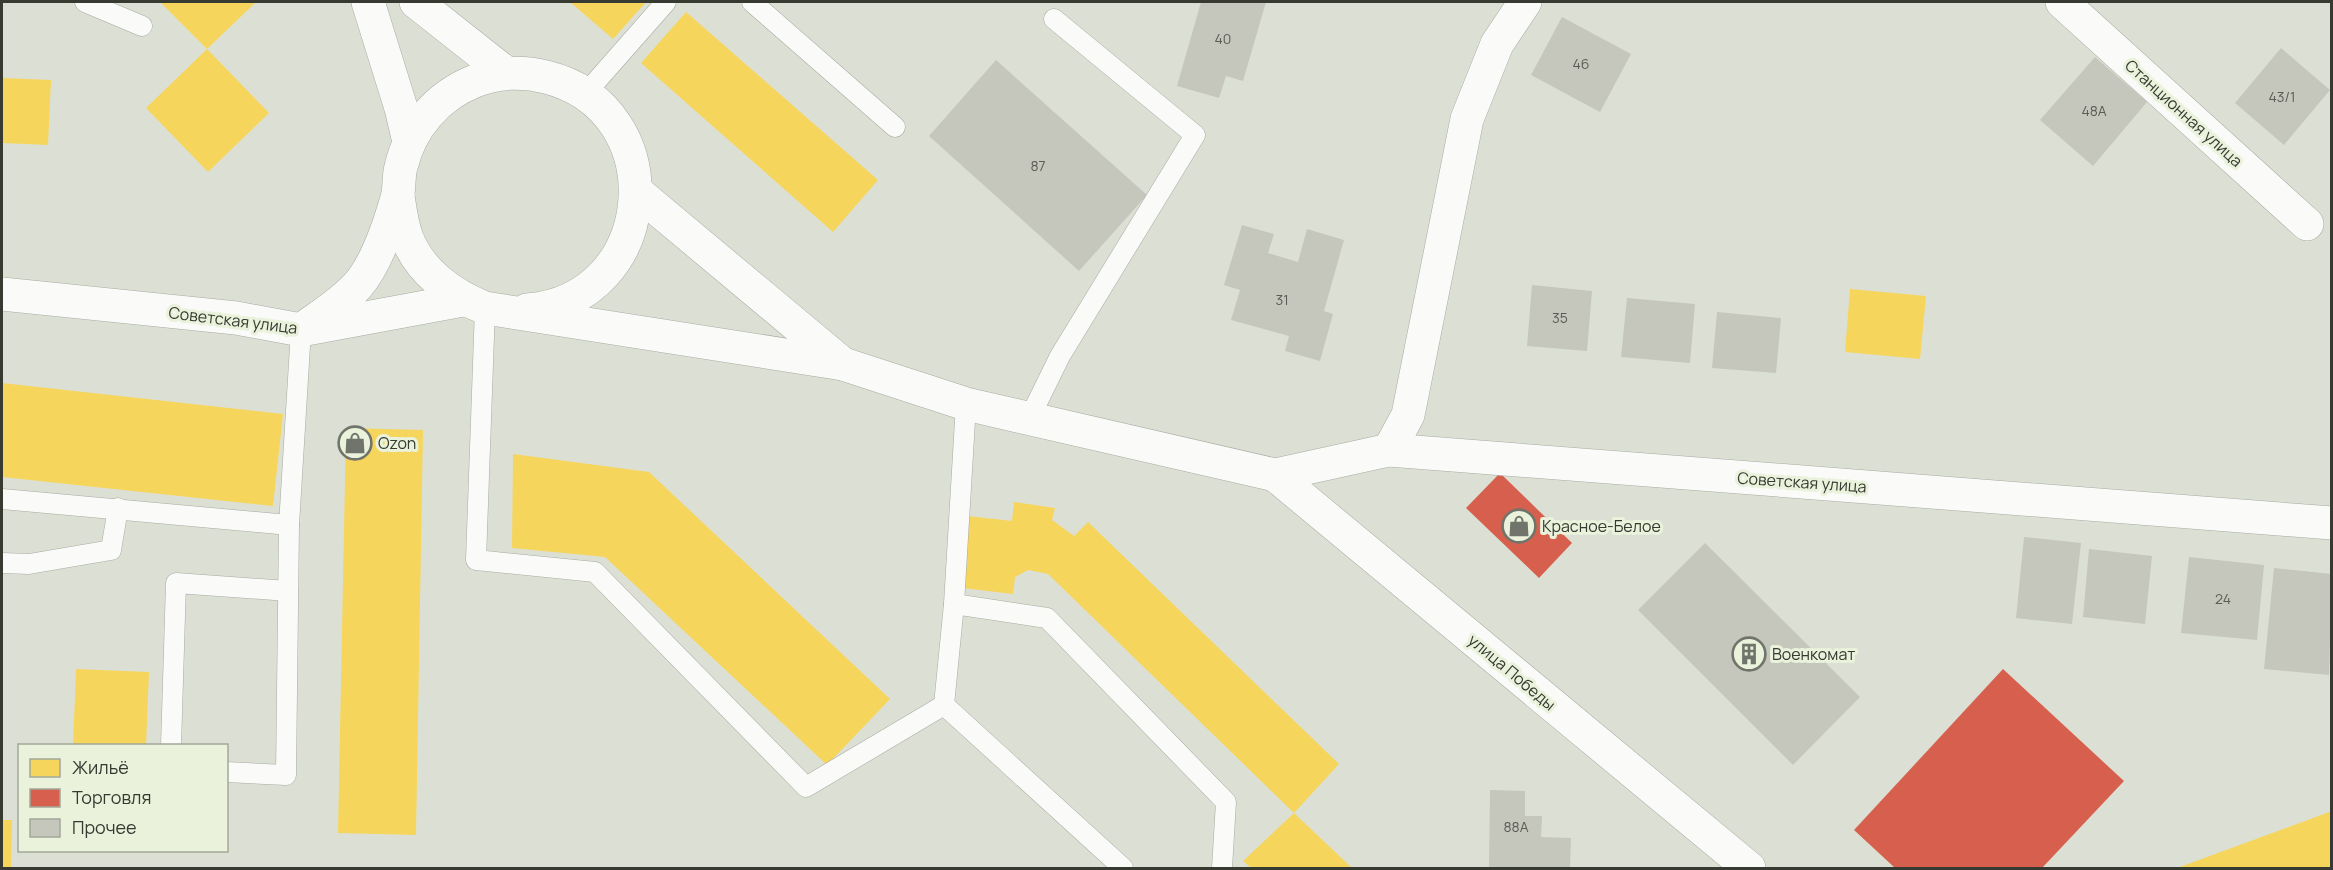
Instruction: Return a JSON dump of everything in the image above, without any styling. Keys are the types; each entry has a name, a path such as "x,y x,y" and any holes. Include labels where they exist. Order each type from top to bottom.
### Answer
{"street":[{"path":"368,2 401,108 408,142"},
{"path":"416,2 506,73"},
{"path":"1389,450 1408,415 1467,119 1497,44 1525,2"},
{"name":"Станционная улица","path":"2062,2 2307,224"},
{"path":"485,307 547,309 583,293 612,267 631,231 637,192 631,155 613,121 585,94 560,81 533,74 506,73 476,80 448,95 425,116 408,142 400,168 398,196 407,238 429,274 485,307 843,364 966,404 1275,475"},
{"path":"637,192 843,364"},
{"path":"301,330 358,284 375,256 398,196"},
{"name":"Советская улица","path":"2,294 236,318 301,330 485,307"},
{"name":"Советская улица","path":"1275,475 1389,450 2331,523"},
{"name":"улица Победы","path":"1275,475 1749,868"}],"lane":[{"path":"85,2 142,26"},
{"path":"585,94 666,2"},
{"path":"752,2 896,127"},
{"path":"1030,417 1060,356 1195,135 1054,19"},
{"path":"485,307 476,560 595,572 806,787 944,705"},
{"path":"228,772 286,775 289,525 301,330"},
{"path":"944,705 954,604 966,404"},
{"path":"2,499 289,525"},
{"path":"2,563 29,564 111,550 118,508"},
{"path":"171,744 176,583 288,591"},
{"path":"954,604 1047,618 1226,802 1222,868"},
{"path":"944,705 1123,868"}],"building: Жильё":[{"path":"160,2 256,2 207,49"},
{"path":"570,2 646,2 613,39"},
{"path":"686,12 878,180 833,232 641,63"},
{"path":"207,49 269,113 208,172 146,108"},
{"path":"2,78 51,80 48,145 2,143"},
{"path":"1850,289 1926,296 1920,359 1845,352"},
{"path":"2,383 283,414 273,506 2,477"},
{"path":"346,428 423,430 416,835 338,833"},
{"path":"513,454 649,472 890,699 827,765 605,557 512,548"},
{"path":"1014,502 1055,508 1052,520 1074,536 1088,522 1339,764 1294,813 1048,574 1028,570 1015,577 1013,594 954,587 959,515 1012,521"},
{"path":"76,669 149,672 146,744 73,744"},
{"path":"2332,811 2332,868 2177,868"},
{"path":"1294,813 1352,868 1251,868 1243,861"},
{"path":"2,820 12,820 11,868 2,868"}],"building: Торговля":[{"name":"Красное-Белое","path":"1500,473 1572,543 1539,578 1466,508"},
{"path":"2003,669 2124,781 2042,868 1895,868 1854,830"}],"building: Прочее":[{"path":"1201,2 1266,2 1243,81 1226,76 1219,98 1177,86"},
{"path":"1562,17 1631,54 1600,112 1531,75"},
{"path":"2281,48 2330,90 2284,145 2235,103"},
{"path":"2095,57 2147,102 2093,166 2040,120"},
{"path":"996,60 1147,195 1079,271 929,136"},
{"path":"1242,225 1274,234 1268,253 1298,262 1307,229 1344,240 1324,311 1333,314 1320,361 1285,351 1289,336 1231,320 1240,290 1224,285"},
{"path":"1532,285 1592,291 1587,351 1527,346"},
{"path":"1627,298 1695,304 1690,363 1621,357"},
{"path":"1717,312 1781,318 1776,373 1712,368"},
{"path":"2024,537 2081,543 2072,624 2016,618"},
{"name":"Военкомат","path":"1705,543 1860,697 1793,765 1638,610"},
{"path":"2089,549 2152,556 2145,624 2083,617"},
{"path":"2189,557 2264,565 2257,640 2181,633"},
{"path":"2274,568 2332,574 2329,675 2264,669"},
{"path":"1490,790 1525,791 1525,816 1542,816 1541,837 1571,838 1570,868 1489,867"}],"place":[{"name":"Ozon","path":"355,443"},
{"name":"Красное-Белое","path":"1519,526"},
{"name":"Военкомат","path":"1749,654"}]}
